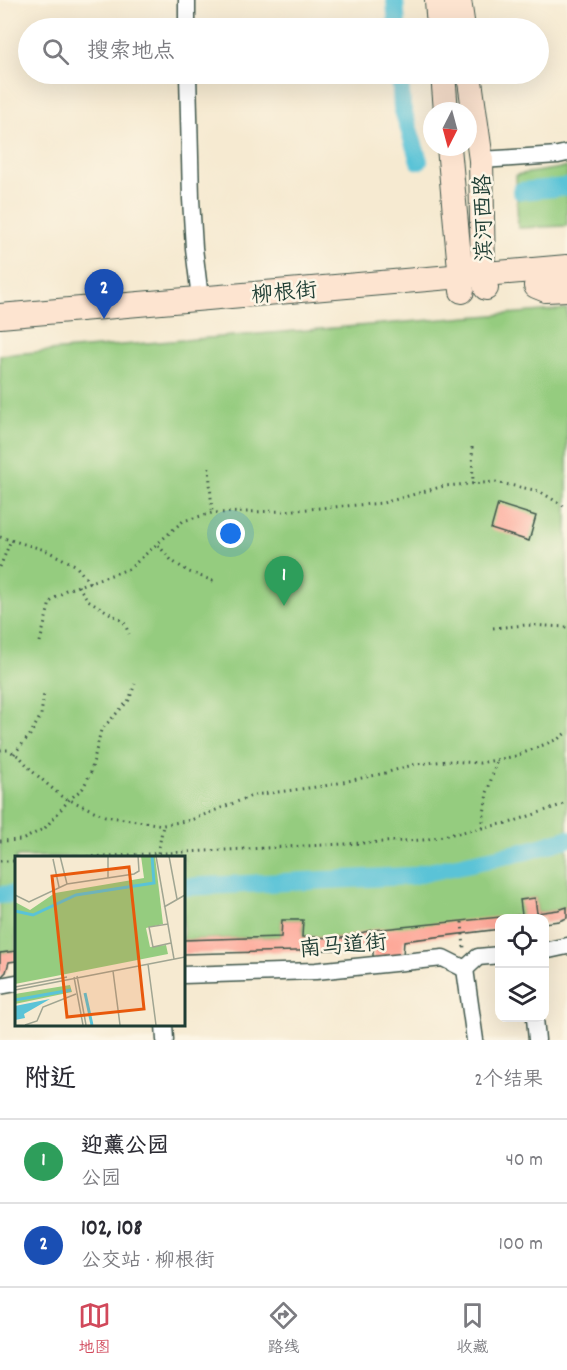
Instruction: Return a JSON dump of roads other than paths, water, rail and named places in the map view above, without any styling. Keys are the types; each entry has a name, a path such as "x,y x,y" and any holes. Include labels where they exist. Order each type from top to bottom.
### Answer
{"main road":[{"path":"437,0 438,18"},
{"path":"459,0 462,18"},
{"path":"444,84 445,102"},
{"name":"滨河西路","path":"470,84 481,160 473,283"},
{"name":"滨河西路","path":"451,156 473,283"},
{"name":"柳根街","path":"0,332 473,283 567,267"},
{"name":"柳根街","path":"0,315 200,298 473,283 536,286 567,283"},
{"path":"536,286 546,290 567,289"}],"street":[{"path":"187,0 187,18"},
{"path":"188,84 191,199 200,298"},
{"path":"481,160 567,153"},
{"path":"549,950 567,946"},
{"path":"475,1040 465,969 478,957 495,955"},
{"name":"南马道街","path":"184,975 316,971 442,958 465,969"},
{"path":"0,986 15,983"},
{"path":"535,1022 537,1040"},
{"path":"164,1025 165,1040"}],"waterway":[{"path":"395,0 396,18"},
{"path":"401,84 402,107 419,161"},
{"path":"521,191 567,187"},
{"path":"184,887 410,876 527,851 567,839"},
{"path":"0,895 15,894"}],"place":[{"name":"102, 108","path":"104,319"},
{"name":"迎薰公园","path":"284,606"}]}
